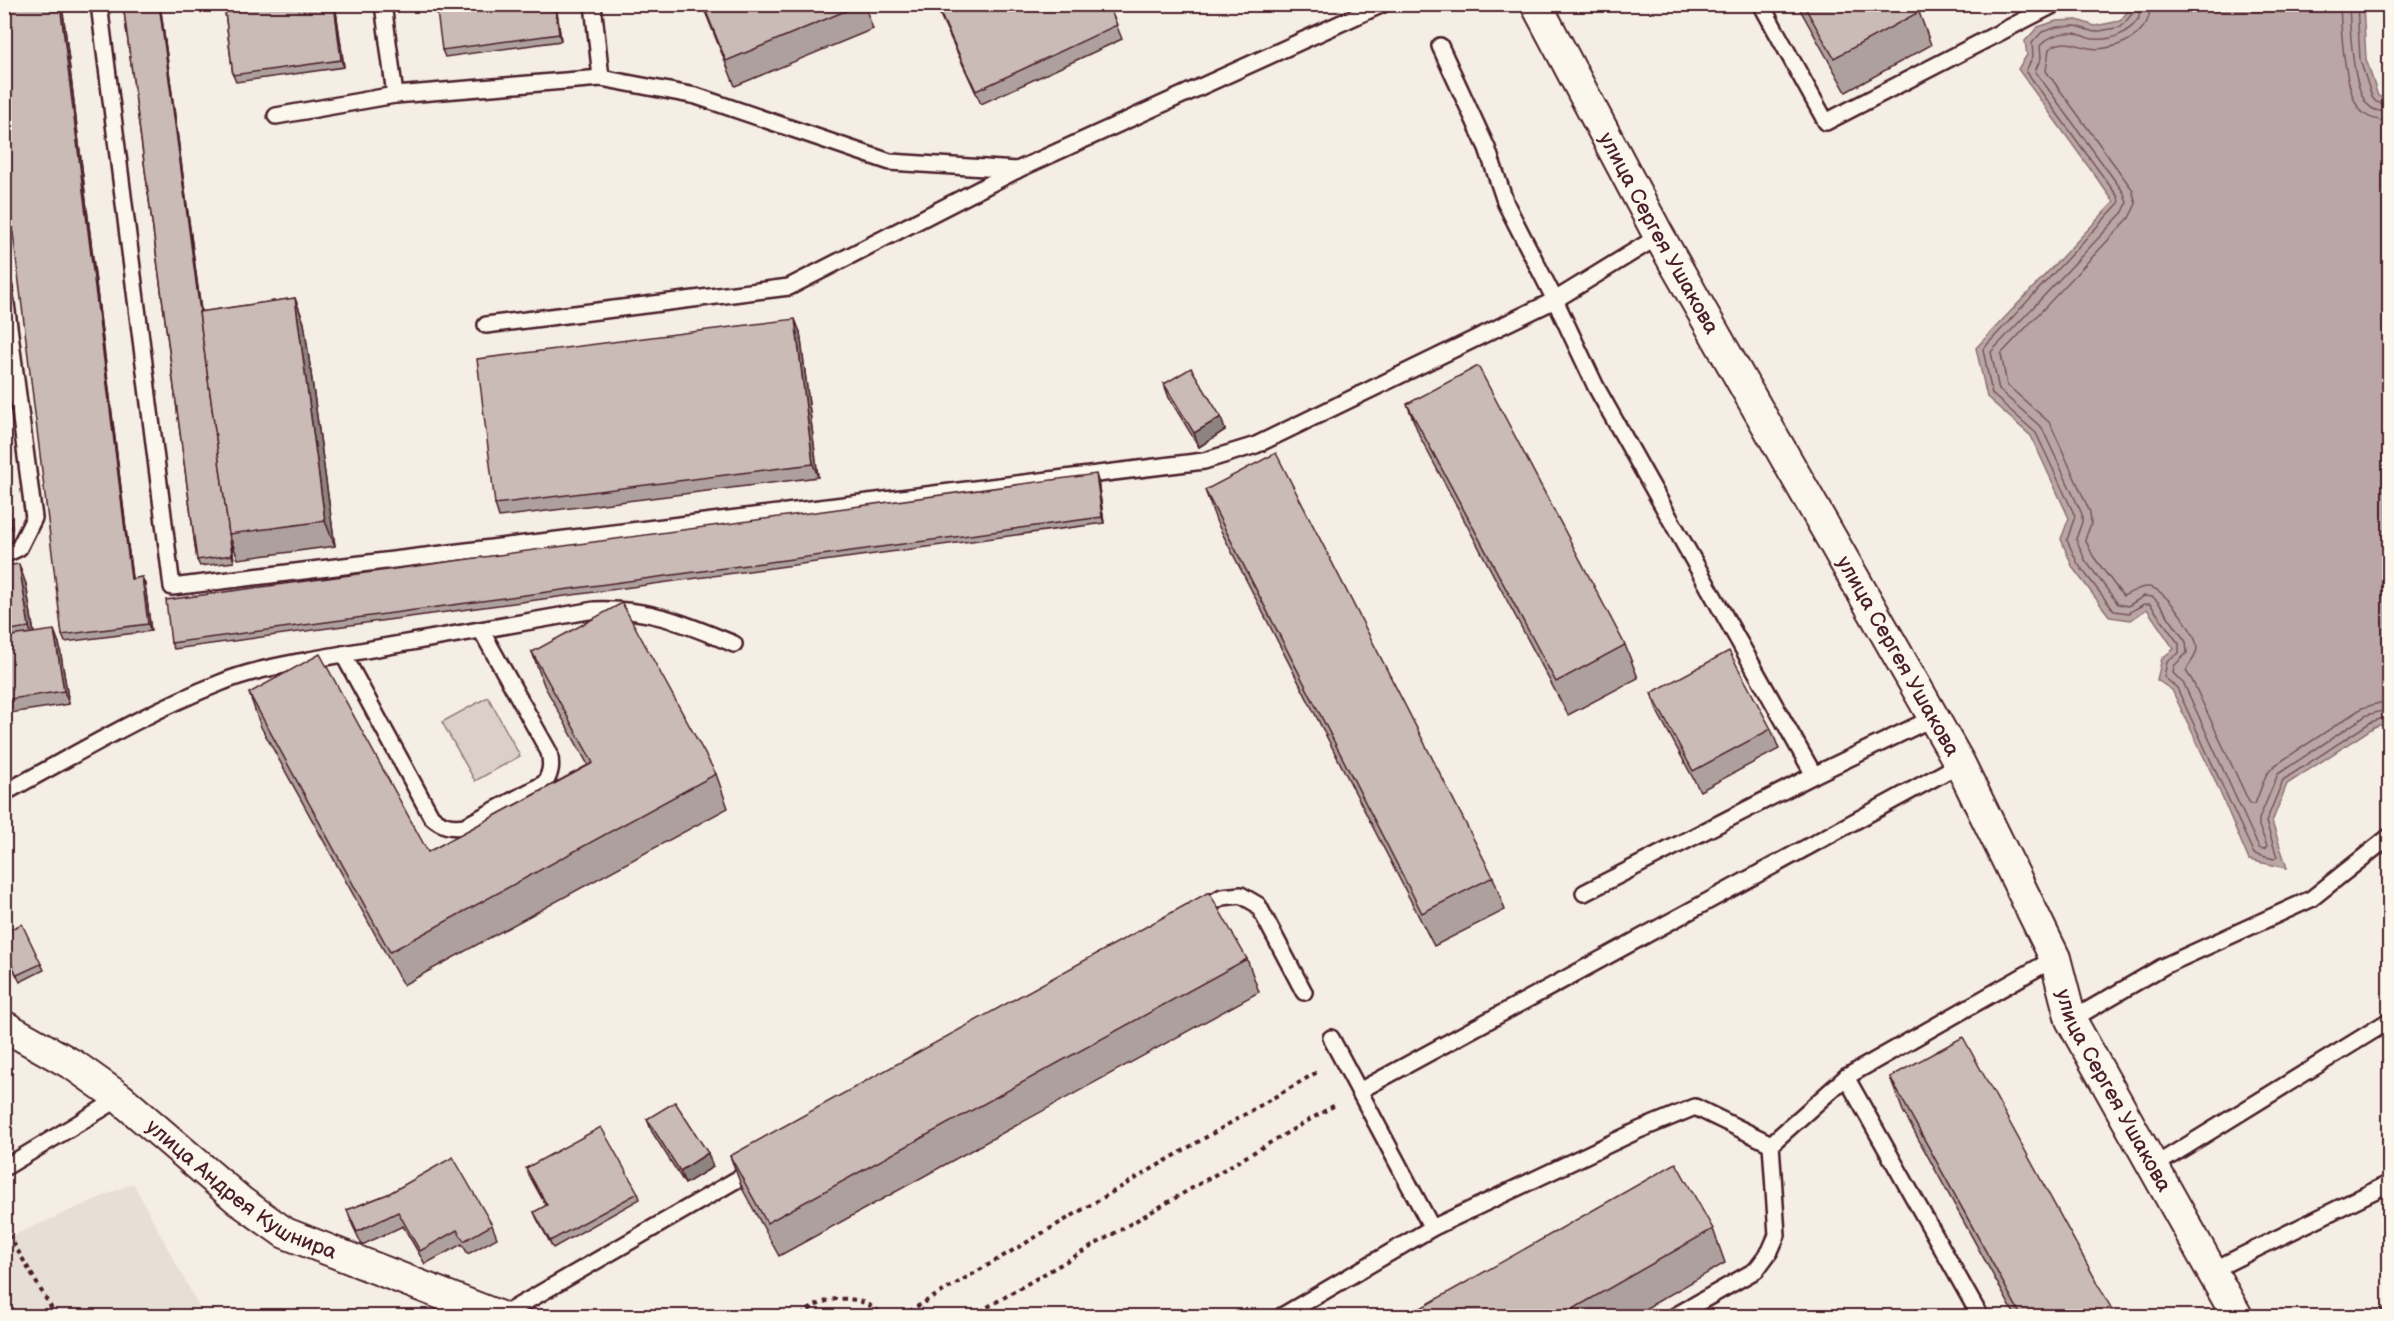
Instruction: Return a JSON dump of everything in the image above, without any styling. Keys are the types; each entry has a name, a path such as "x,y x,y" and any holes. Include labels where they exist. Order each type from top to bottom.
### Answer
{"street":[{"name":"улица Сергея Ушакова","path":"1536,4 1659,236 1935,717 2055,958 2071,1020 2213,1270 2237,1317"},
{"name":"улица Андрея Кушнира","path":"4,1026 75,1066 120,1098 240,1201 285,1233 500,1317"}],"lane":[{"path":"99,4 172,587 1204,461 1256,445 1555,300 1659,236"},
{"path":"383,4 395,95"},
{"path":"593,4 601,78"},
{"path":"486,325 789,287 1017,170 1383,4"},
{"path":"1761,4 1826,122 2055,4"},
{"path":"1440,46 1487,148 1506,204 1596,387 1814,775"},
{"path":"276,116 395,95 601,78 696,96 890,162 1017,170"},
{"path":"4,288 34,518 19,548 4,555"},
{"path":"4,793 175,703 222,682 263,669 594,610 626,610 674,619 734,644"},
{"path":"343,654 431,816 439,823 451,828 465,826 545,783 550,773 551,762 549,752 481,630"},
{"path":"1584,893 1814,775 1935,717"},
{"path":"1359,1091 1960,764"},
{"path":"2071,1020 2164,966 2311,900 2390,836"},
{"path":"1181,921 1222,897 1241,895 1258,905 1304,992"},
{"path":"1771,1144 1846,1077 2055,958"},
{"path":"2154,1166 2384,1024"},
{"path":"1331,1038 1432,1228"},
{"path":"1846,1077 1980,1317"},
{"path":"4,1168 120,1098"},
{"path":"1282,1317 1432,1228 1639,1130 1695,1107 1771,1144"},
{"path":"1675,1317 1756,1270 1770,1251 1777,1235 1771,1144"},
{"path":"500,1317 769,1161"},
{"path":"2213,1270 2390,1183"}],"path":[{"path":"901,1317 1341,1058"},
{"path":"972,1317 1359,1091"},
{"path":"4,1227 56,1317"},
{"path":"801,1317 821,1302 843,1298 864,1302 884,1317"}],"shaded area":[{"path":"488,697 520,756 475,781 442,722"},
{"path":"133,1183 204,1316 5,1316 5,1239"}],"water":[{"path":"2122,5 2363,5 2366,59 2378,96 2389,100 2389,722 2374,727 2287,784 2272,822 2287,868 2249,860 2214,778 2172,690 2157,680 2162,658 2174,649 2147,609 2131,620 2110,617 2073,568 2061,539 2069,518 2031,436 1987,397 1976,348 2114,202 2018,69 2027,55 2025,41 2038,27 2056,21 2077,20 2095,26 2120,21 2128,11"}],"building":[{"path":"4,4 60,4 131,579 142,577 148,624 62,635 4,159"},
{"path":"123,4 159,4 232,555 197,560"},
{"path":"224,4 334,4 341,60 233,75"},
{"path":"436,4 555,4 559,34 442,50"},
{"path":"703,4 862,4 726,61"},
{"path":"936,4 1108,4 1117,25 976,91"},
{"path":"1803,4 1915,4 1919,12 1834,58"},
{"path":"295,298 325,521 229,534 199,312"},
{"path":"795,319 813,464 495,504 477,359"},
{"path":"1478,366 1625,645 1556,682 1407,404"},
{"path":"1191,368 1221,417 1194,433 1164,384"},
{"path":"1276,453 1493,877 1422,913 1205,490"},
{"path":"1096,474 1102,517 171,643 166,600"},
{"path":"4,484 10,522 4,523"},
{"path":"19,564 29,627 4,631 4,566"},
{"path":"622,603 716,774 390,952 249,693 320,654 428,852 593,763 532,652"},
{"path":"54,630 64,691 4,700 4,637"},
{"path":"1729,651 1771,729 1693,771 1651,693"},
{"path":"1209,892 1247,959 767,1223 730,1156"},
{"path":"22,924 41,964 17,975 4,949 4,932"},
{"path":"1963,1037 2116,1317 2022,1317 1890,1077"},
{"path":"675,1102 708,1153 680,1171 647,1119"},
{"path":"601,1127 638,1193 550,1241 534,1212 547,1205 526,1168"},
{"path":"453,1157 492,1225 464,1241 457,1230 420,1251 398,1212 357,1232 347,1210 388,1194"},
{"path":"1676,1163 1713,1229 1559,1317 1405,1317"}]}
